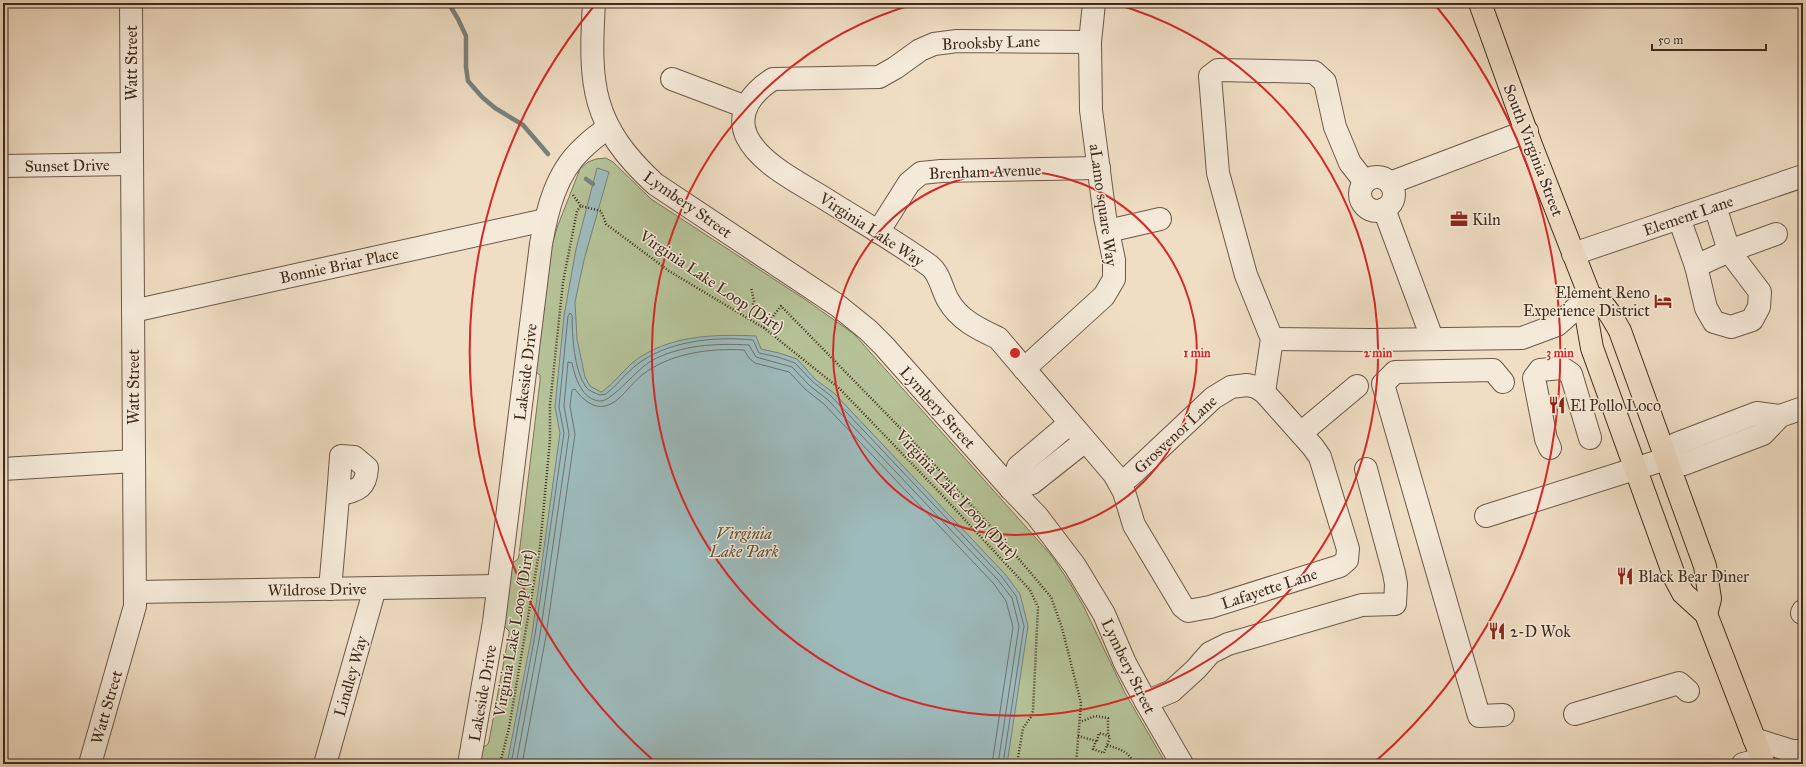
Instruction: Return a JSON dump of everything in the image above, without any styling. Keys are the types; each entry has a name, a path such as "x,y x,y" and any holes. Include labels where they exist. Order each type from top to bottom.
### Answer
{"main road":[{"name":"South Virginia Street","path":"1480,3 1529,138 1590,296"},
{"path":"1706,614 1710,599 1705,566 1620,331 1610,314 1598,299 1590,296 1586,314 1592,348 1675,578 1683,593 1706,614 1754,739 1756,762"}],"street":[{"name":"Watt Street","path":"90,764 135,606 131,3"},
{"path":"594,3 592,52 593,76 600,108 608,128"},
{"name":"aLamo square Way","path":"1024,369 1104,296 1114,279 1114,260 1108,231 1091,110 1090,42 1094,3"},
{"name":"Brooksby Lane","path":"746,107 753,95 761,87 773,79 878,77 895,68 920,50 934,44 957,41 1090,42"},
{"path":"1357,386 1301,432 1260,389 1272,339 1246,275 1218,173 1210,76 1218,70 1314,72 1325,82 1335,127 1350,163 1365,182"},
{"path":"672,79 746,107"},
{"name":"Virginia Lake Way","path":"746,107 744,121 747,136 757,152 782,172 878,232 934,270 948,301 960,316 973,325 998,338 1114,474 1124,492 1134,525 1182,607 1188,612"},
{"name":"Lakeside Drive","path":"469,764 487,668 545,220 562,175 570,162 581,149 608,128"},
{"name":"Lymbery Street","path":"608,128 621,148 637,167 655,184 838,305 868,330 1037,516 1075,566 1104,614 1125,663 1182,764"},
{"path":"1432,338 1389,195 1380,178 1374,178 1365,182 1361,193 1364,204 1373,210 1389,195 1529,138"},
{"name":"Sunset Drive","path":"3,166 132,164"},
{"name":"Brenham Avenue","path":"878,232 909,183 922,173 941,171 1099,168"},
{"name":"Element Lane","path":"1574,254 1803,176"},
{"path":"1679,218 1696,266 1706,308 1714,322 1731,327 1752,320 1759,307 1760,292 1729,251 1715,206"},
{"path":"1108,231 1160,218"},
{"name":"Bonnie Briar Place","path":"133,310 545,220"},
{"path":"1696,266 1729,251 1776,234"},
{"path":"1272,339 1371,340 1522,338 1557,325 1590,296"},
{"path":"1550,448 1546,439 1534,378 1540,370 1562,368 1571,374 1590,438"},
{"path":"1503,382 1493,370 1395,372 1383,384 1479,716 1503,715"},
{"name":"Grosvenor Lane","path":"1118,481 1129,477 1213,398 1231,387 1247,385 1260,389"},
{"path":"1486,516 1666,459 1676,444 1757,413 1780,416 1803,408"},
{"path":"1011,489 1018,467 1070,423"},
{"name":"Lafayette Lane","path":"1188,612 1210,607 1340,566 1347,560 1348,549 1320,457 1301,432"},
{"path":"1011,489 1032,483 1085,441"},
{"path":"3,469 134,460"},
{"path":"1146,702 1172,691 1196,669 1210,653 1228,644 1362,605 1395,604 1396,584 1394,573 1366,469"},
{"path":"330,589 338,495"},
{"name":"Wildrose Drive","path":"135,592 498,586"},
{"name":"Lindley Way","path":"325,764 375,588"},
{"path":"1575,714 1680,683 1688,691"},
{"path":"1754,739 1792,751 1803,751"}],"path":[{"path":"573,195 582,206"},
{"name":"Virginia Lake Loop (Dirt)","path":"500,764 509,728 540,547 550,440 550,405 563,282 577,212 582,206 598,210 604,216 606,224 669,271 764,328 840,389 941,494 1033,594 1038,608 1033,711 1031,717 1023,728 1017,764"},
{"path":"749,319 754,301 751,287"},
{"path":"764,328 781,306 908,436 1002,539 1051,597 1062,628 1081,703 1076,764"},
{"path":"1080,722 1091,717 1108,718 1108,734 1110,736 1104,753 1093,749 1099,733 1110,736"},
{"path":"1078,736 1096,741"},
{"path":"1107,744 1126,752 1130,755 1134,764"}],"green space":[{"name":"Virginia Lake Park","path":"606,158 613,162 651,199 806,300 854,334 1051,555 1084,607 1125,693 1166,764 477,764 481,749 488,744 489,741 509,634 509,631 504,626 510,565 518,559 519,555 540,381 540,375 534,371 550,252 558,225 580,169 588,162"}],"water":[{"name":"Virginia Lake Park","path":"597,168 609,172 584,260 575,302 577,339 585,377 590,386 601,392 611,385 632,363 646,354 660,347 691,338 724,335 756,336 761,349 797,359 816,380 834,393 1005,574 1020,594 1028,626 1007,764 507,764 532,634 560,433 555,407 564,316 576,249"}],"waterway":[{"path":"449,4 466,36 466,67 468,81 482,97 495,108 523,125 548,154"},
{"path":"586,179 593,184"}],"place":[{"name":"Kiln","path":"1459,219"},
{"name":"Element Reno Experience District","path":"1663,301"},
{"name":"El Pollo Loco","path":"1557,405"},
{"name":"Black Bear Diner","path":"1625,576"},
{"name":"2-D Wok","path":"1497,631"}]}
